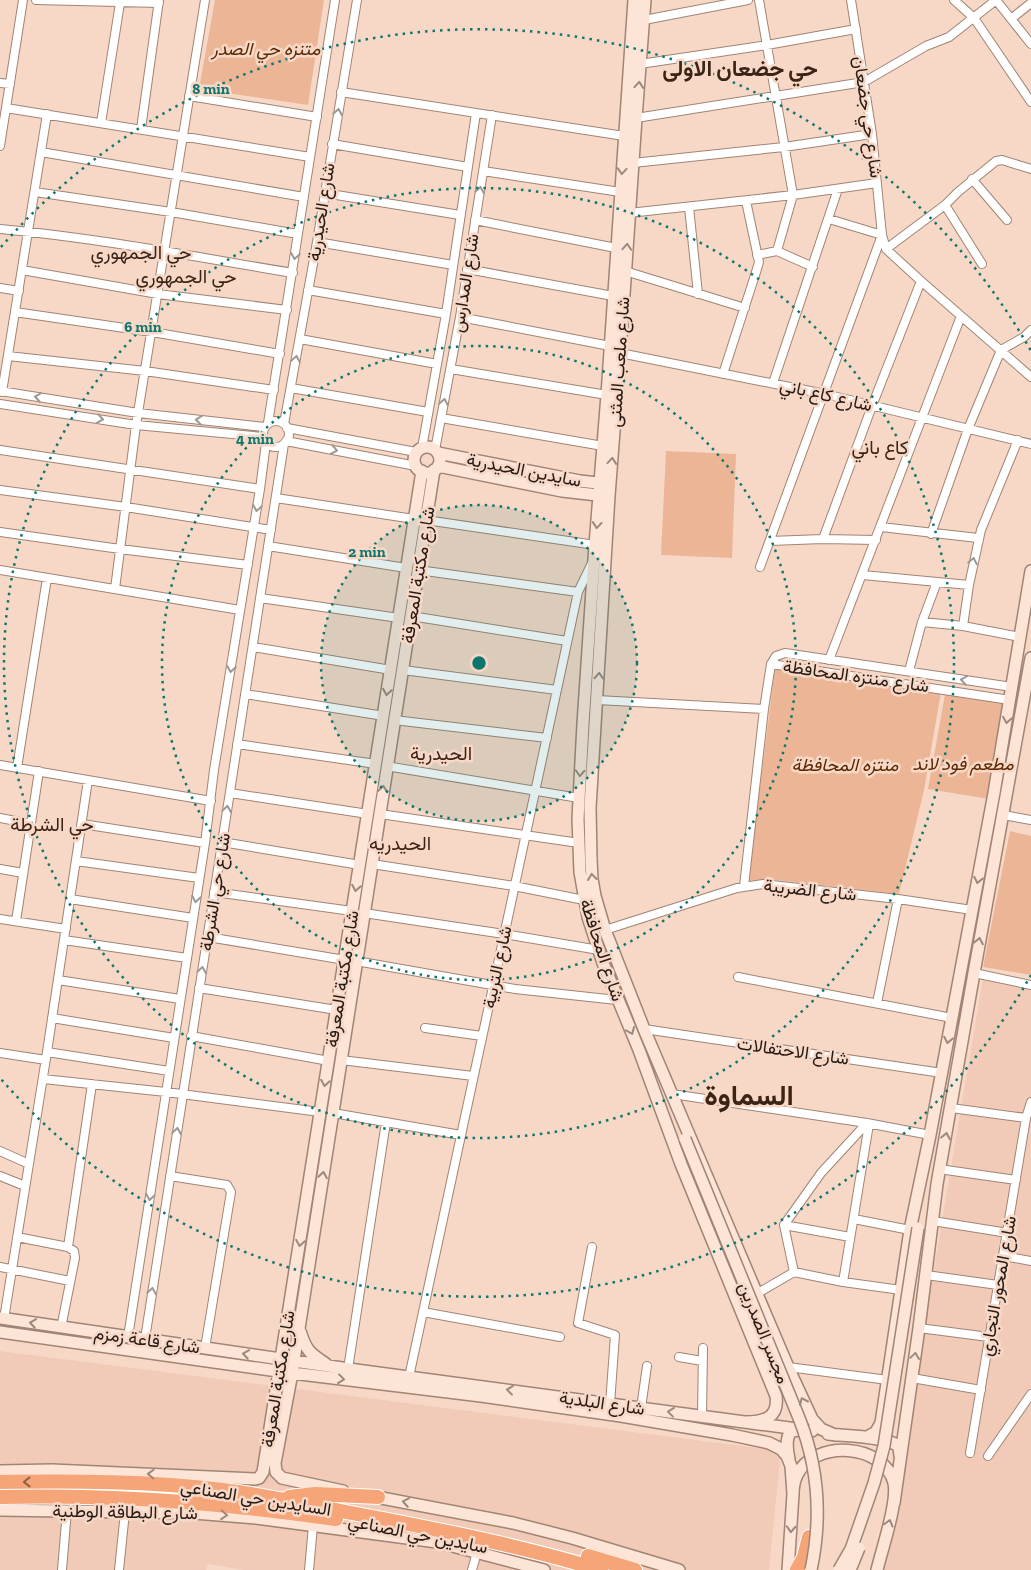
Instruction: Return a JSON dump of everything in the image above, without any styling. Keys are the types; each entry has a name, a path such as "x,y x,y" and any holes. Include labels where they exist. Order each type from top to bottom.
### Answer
{"highway":[{"name":"السايدين حي الصناعي","path":"0,1482 52,1476 223,1490 273,1504 423,1526 507,1548"},
{"path":"273,1504 315,1494 378,1497"},
{"path":"0,1497 63,1496 273,1504 338,1503 475,1528 635,1570"},
{"path":"797,1570 804,1557 809,1537"},
{"path":"507,1548 578,1570"},
{"path":"507,1548 601,1570"}],"main road":[{"name":"شارع ملعب المثنى","path":"589,724 597,700 605,490 603,446 613,296 622,275 616,248 634,0"},
{"name":"شارع ملعب المثنى","path":"589,724 595,545 605,490 620,353 622,275 629,212 645,0"},
{"path":"429,447 436,452 439,460 436,468 430,472 419,469 414,459 419,450 429,447"},
{"name":"سايدين الحيدرية","path":"436,452 605,490"},
{"name":"سايدين الحيدرية","path":"436,468 562,491 605,490"},
{"name":"شارع مكتبة المعرفة","path":"389,718 391,670 399,618 412,569 420,520 436,468"},
{"name":"شارع مكتبة المعرفة","path":"419,469 420,520"},
{"name":"شارع مكتبة المعرفة","path":"366,864 368,814 381,765 389,718 403,670 411,616 412,569"},
{"path":"850,1570 874,1508 888,1460 902,1378 923,1172 994,793 1031,571"},
{"path":"877,1570 894,1503 920,1328 939,1169 1031,659"},
{"name":"شارع المحافظة","path":"589,724 579,798 580,872 584,900 617,1000 661,1109"},
{"name":"شارع المحافظة","path":"589,724 591,859 595,896 605,930 644,1029 674,1098"},
{"name":"شارع مكتبة المعرفة","path":"52,1476 252,1479 259,1478 263,1472 337,1010 350,960 366,864 380,814 381,765"},
{"name":"شارع مكتبة المعرفة","path":"350,960 349,1012 275,1469 279,1477 288,1480 378,1497"},
{"path":"674,1098 788,1367 812,1419 821,1429 835,1434"},
{"name":"مجسر الصدرين","path":"674,1098 682,1141 799,1436 804,1453 809,1484 810,1509 809,1537 804,1570"},
{"path":"661,1109 776,1396 776,1409 772,1415 764,1420 749,1422"},
{"name":"مجسر الصدرين","path":"661,1109 682,1141 799,1418 808,1444 816,1478 818,1509 817,1536 811,1570"},
{"path":"867,1437 876,1432 880,1427 901,1290 917,1230 937,1184"},
{"path":"839,1570 851,1549 874,1483 884,1446 917,1230"},
{"name":"شارع قاعة زمزم","path":"2,1319 281,1359 293,1367"},
{"path":"299,1329 305,1346 313,1356 329,1366"},
{"name":"شارع قاعة زمزم","path":"0,1332 280,1371 293,1367"},
{"path":"174,1356 176,1344"},
{"name":"شارع البلدية","path":"293,1367 329,1366 409,1377 436,1386 610,1404 867,1437 896,1443 899,1447 900,1456"},
{"name":"شارع البلدية","path":"293,1367 436,1386 682,1426 769,1443 781,1449 789,1461"},
{"path":"884,1402 887,1413 894,1416 904,1414 909,1403"},
{"path":"682,1426 708,1425 753,1431 760,1430 760,1425 749,1422"},
{"path":"270,1426 282,1429"},
{"path":"793,1494 787,1450 788,1436 791,1431 802,1430"},
{"path":"787,1570 794,1484 797,1473 807,1462 824,1452 848,1451 872,1457 886,1469 894,1484 894,1503"},
{"path":"0,1471 52,1476"},
{"path":"378,1497 514,1523 679,1570"},
{"name":"شارع البطاقة الوطنية","path":"0,1510 194,1513 273,1504 314,1526 412,1538 477,1552 544,1570"},
{"path":"454,1511 657,1570"}],"street":[{"path":"0,146 23,0"},
{"path":"36,0 159,2 141,129"},
{"path":"115,590 136,425 205,0"},
{"name":"شارع الحيدرية","path":"266,425 280,354 335,0"},
{"name":"شارع الحيدرية","path":"286,426 357,0"},
{"path":"644,20 748,0"},
{"path":"760,0 793,195 778,251"},
{"name":"شارع حي جضعان","path":"851,0 872,134 882,235"},
{"path":"954,0 974,18 1031,102"},
{"path":"636,118 864,82 926,46 949,38 996,0 1031,44"},
{"path":"101,123 120,2"},
{"path":"1012,19 1031,3"},
{"path":"640,64 767,45 856,29"},
{"path":"0,83 10,84"},
{"path":"341,92 624,136"},
{"path":"190,96 317,117"},
{"path":"6,108 310,157"},
{"name":"شارع المدارس","path":"419,450 446,314 476,113"},
{"path":"47,114 1,392 138,414 266,425 276,420 286,426 419,450"},
{"name":"شارع المدارس","path":"436,452 460,318 492,115"},
{"path":"633,163 784,147 872,134"},
{"path":"332,144 468,167"},
{"path":"41,152 304,197"},
{"path":"886,248 944,205 972,179 996,161 1002,160 1031,169"},
{"path":"483,171 620,192"},
{"path":"972,179 1007,220"},
{"path":"629,212 793,195 877,183"},
{"path":"773,383 838,189"},
{"path":"35,192 171,212 298,234"},
{"path":"324,192 460,216"},
{"path":"723,374 758,262 746,200"},
{"path":"944,205 982,264"},
{"path":"689,207 698,294"},
{"path":"829,219 882,235"},
{"path":"475,220 616,248"},
{"path":"0,228 293,273"},
{"path":"882,235 886,248 1031,377"},
{"path":"760,567 882,235"},
{"path":"317,242 453,265"},
{"path":"757,255 778,251 812,267"},
{"path":"467,269 613,296"},
{"path":"22,270 158,294 287,310"},
{"path":"622,275 745,308"},
{"path":"823,539 921,281"},
{"path":"0,288 19,292"},
{"path":"308,290 446,314"},
{"path":"15,312 152,332 280,354"},
{"path":"829,660 962,316"},
{"path":"460,318 610,346"},
{"path":"931,534 968,429 1001,350 1024,337 1031,330"},
{"path":"300,339 437,364"},
{"name":"شارع كاع باني","path":"620,353 825,394 1031,444"},
{"path":"8,356 145,371 274,390"},
{"path":"451,369 607,395"},
{"path":"291,388 428,412"},
{"path":"0,404 136,425 265,440"},
{"path":"441,418 603,446"},
{"path":"266,425 265,440 269,445 277,447 285,443 289,435 286,426"},
{"name":"شارع حي الشرطة","path":"128,1337 260,489 265,440"},
{"path":"962,626 978,538 1018,440"},
{"path":"285,443 419,469"},
{"name":"شارع حي الشرطة","path":"145,1339 285,443"},
{"path":"0,450 131,468 260,489"},
{"path":"0,490 126,507 271,530"},
{"path":"276,498 595,545"},
{"path":"881,527 978,538"},
{"path":"0,532 120,549 248,564"},
{"path":"770,541 876,540"},
{"path":"268,546 412,569 578,592"},
{"name":"شارع التربية","path":"409,1377 472,1076 578,592 594,559"},
{"path":"0,570 240,610"},
{"path":"863,575 969,585"},
{"path":"17,768 47,578"},
{"path":"909,671 922,622 937,582"},
{"path":"260,598 399,618"},
{"path":"411,616 567,641"},
{"path":"922,622 962,626 1020,637"},
{"path":"253,647 391,670"},
{"name":"شارع منتزه المحافظة","path":"1010,700 771,664 776,656 785,653 1012,687"},
{"path":"744,886 764,709 771,664"},
{"path":"403,670 557,690"},
{"path":"245,694 389,718 547,738"},
{"path":"597,700 764,709"},
{"path":"224,718 241,721"},
{"path":"237,744 381,765 579,798"},
{"path":"0,765 211,801"},
{"path":"16,921 39,772"},
{"path":"2,1319 43,1079 88,780"},
{"path":"230,793 368,814"},
{"path":"380,814 579,843"},
{"path":"1003,814 1031,820"},
{"path":"0,818 31,824"},
{"path":"82,824 205,843"},
{"path":"222,842 514,886 584,900"},
{"path":"203,855 220,857"},
{"path":"76,860 199,878"},
{"path":"0,869 24,873"},
{"name":"شارع الضريبة","path":"605,930 744,886 772,884 972,910"},
{"path":"214,892 358,912 599,950"},
{"path":"70,899 193,918"},
{"path":"877,1002 898,899"},
{"path":"0,919 66,929"},
{"path":"208,937 515,989 617,1000"},
{"path":"64,940 187,958"},
{"path":"974,973 1031,985"},
{"path":"738,977 877,1002 952,1018"},
{"path":"58,980 180,999"},
{"path":"199,988 349,1012"},
{"path":"52,1018 174,1038"},
{"path":"425,1028 482,1036"},
{"name":"شارع الاحتفالات","path":"644,1029 942,1073"},
{"path":"192,1036 329,1061"},
{"path":"0,1053 46,1056 169,1071"},
{"path":"341,1060 472,1076"},
{"path":"43,1079 166,1092 320,1112"},
{"path":"68,1247 92,1084"},
{"path":"674,1098 868,1123 930,1134"},
{"name":"شارع المحور التجاري","path":"970,1453 1031,1102"},
{"path":"951,1108 1029,1117"},
{"path":"333,1113 461,1135"},
{"path":"348,1369 386,1122"},
{"path":"842,1282 854,1219 868,1123"},
{"path":"794,1272 784,1225 821,1173 868,1123"},
{"path":"0,1150 29,1164"},
{"path":"939,1169 1016,1180"},
{"path":"0,1176 25,1186"},
{"path":"170,1176 227,1185 231,1192 205,1348"},
{"path":"854,1219 917,1230"},
{"path":"933,1221 1008,1233"},
{"path":"784,1225 850,1237"},
{"path":"17,1237 68,1247 76,1255 61,1328"},
{"path":"592,1246 578,1323 615,1335 610,1404"},
{"path":"1004,1256 1031,1261"},
{"path":"0,1267 70,1281"},
{"path":"758,1293 794,1272 842,1282 901,1290"},
{"path":"926,1275 998,1285"},
{"path":"423,1312 560,1336"},
{"path":"920,1328 990,1337"},
{"path":"702,1416 703,1348"},
{"path":"679,1357 702,1361"},
{"path":"640,1408 647,1366"},
{"path":"788,1367 888,1380"},
{"path":"912,1378 981,1390"},
{"path":"988,1456 1031,1394"},
{"path":"62,1570 67,1510"},
{"path":"118,1570 125,1512"},
{"path":"309,1570 314,1526"},
{"path":"472,1570 477,1552"}],"shaded area":[{"path":"983,978 1031,987 1031,1570 883,1570"},
{"path":"0,1351 781,1451 769,1570 245,1570 208,1564 206,1570 0,1570"}],"green space":[{"name":"متنزه حي الصدر","path":"215,0 324,0 308,105 199,89"},
{"path":"666,451 736,454 732,558 661,555"},
{"name":"منتزه المحافظة","path":"775,669 941,692 924,790 899,894 767,879 748,881"},
{"name":"مطعم فود لاند","path":"946,689 1004,703 989,799 928,789"},
{"path":"1010,831 1031,836 1031,975 983,967"}],"district":[{"name":"حي جضعان الاولى","path":"740,68"},
{"name":"حي الجمهوري","path":"141,252"},
{"name":"حي الجمهوري","path":"186,276"},
{"name":"كاع باني","path":"880,447"},
{"name":"الحيدرية","path":"441,753"},
{"name":"حي الشرطة","path":"52,824"},
{"name":"الحيدريه","path":"400,843"},
{"name":"السماوة","path":"749,1095"}]}
